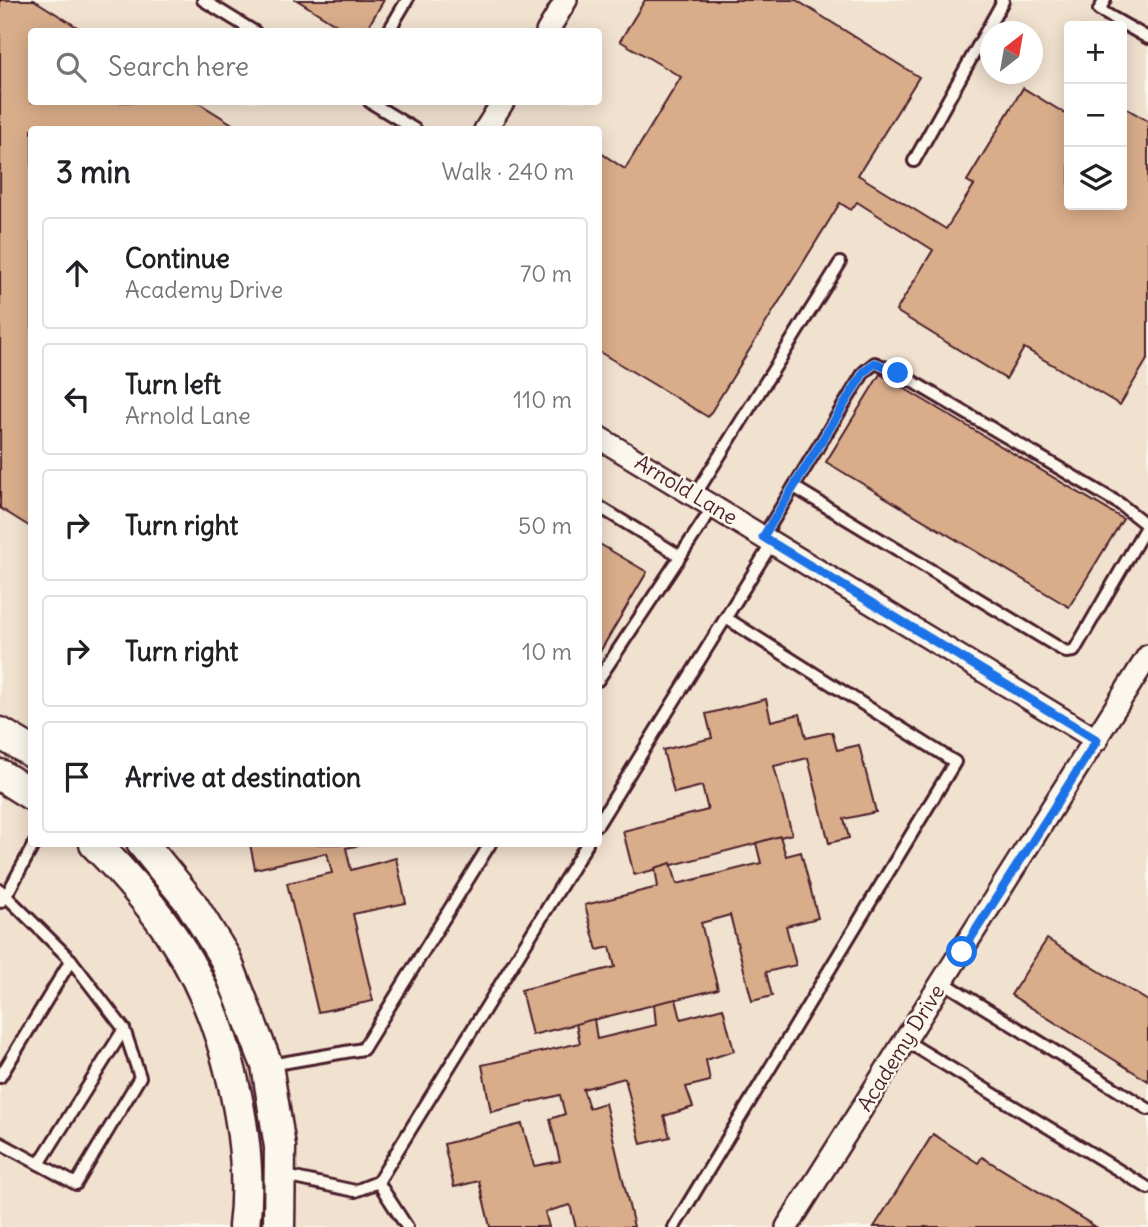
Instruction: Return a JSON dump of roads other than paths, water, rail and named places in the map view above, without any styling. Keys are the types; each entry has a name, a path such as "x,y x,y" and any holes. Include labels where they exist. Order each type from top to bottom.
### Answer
{"street":[{"path":"549,28 566,0"},
{"path":"488,126 501,105"},
{"name":"Arnold Lane","path":"602,439 1097,740"},
{"name":"Academy Drive","path":"788,1227 1148,656"},
{"path":"0,733 28,750"},
{"path":"0,775 28,792"},
{"path":"98,847 128,877 177,943 201,989 230,1071 240,1112 246,1182 244,1227"},
{"path":"145,847 191,903 225,958 267,1065 280,1147 279,1227"}],"lane":[{"path":"203,0 248,28"},
{"path":"390,28 407,0"},
{"path":"914,161 1003,1 1001,0"},
{"path":"1105,0 1099,10 1148,38"},
{"path":"375,105 409,126"},
{"path":"695,495 840,263"},
{"path":"602,818 726,618 794,487 864,372 875,363 898,373 1108,497 1148,526 1073,651 1066,652 794,487"},
{"path":"602,674 713,507"},
{"path":"602,508 680,556"},
{"path":"674,1227 955,762 726,618"},
{"path":"0,1143 76,1184 140,1077 124,1029 71,960 2,896 32,847"},
{"path":"267,1065 363,1049 489,847"},
{"path":"280,1174 355,1191 378,1182 585,847"},
{"path":"0,1077 71,960"},
{"path":"943,982 1148,1109"},
{"path":"39,1164 124,1029"},
{"path":"906,1041 1148,1188"},
{"path":"378,1182 407,1227"}]}
